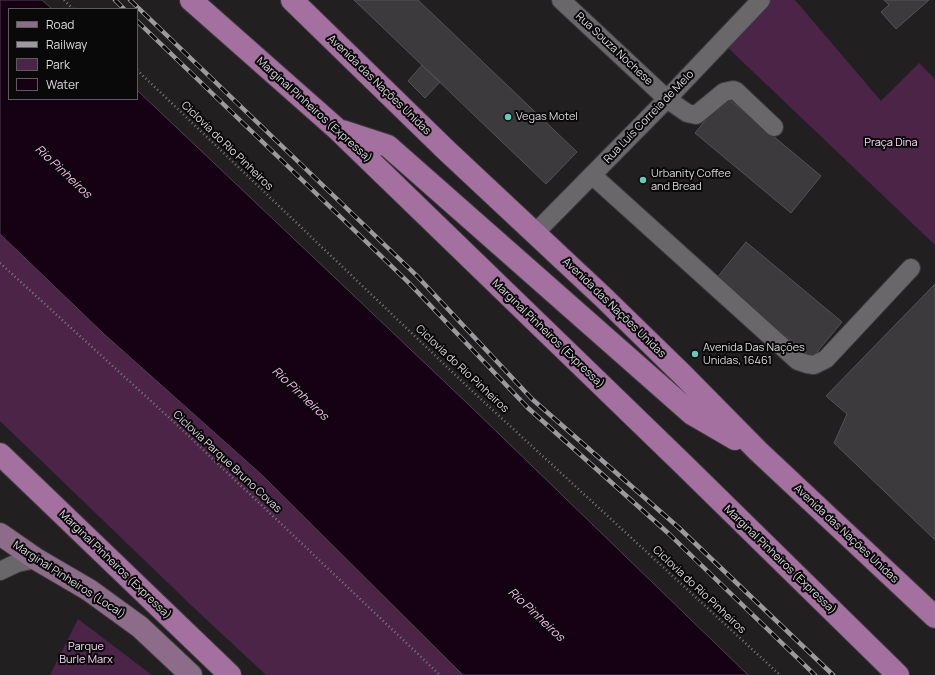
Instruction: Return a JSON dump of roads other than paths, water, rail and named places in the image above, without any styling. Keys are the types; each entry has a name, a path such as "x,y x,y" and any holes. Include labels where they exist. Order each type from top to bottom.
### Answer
{"highway":[{"name":"Marginal Pinheiros (Expressa)","path":"191,0 337,129 684,465 898,675"},
{"name":"Avenida das Nações Unidas","path":"292,0 446,150 682,374 758,451 935,617"},
{"path":"337,129 388,146 692,414 758,451"},
{"name":"Marginal Pinheiros (Expressa)","path":"0,454 230,675"}],"main road":[{"name":"Marginal Pinheiros (Local)","path":"0,534 89,590 140,627 191,675"}],"street":[{"name":"Rua Souza Nochese","path":"561,0 667,99 688,113 696,115 724,92 732,90 736,91 774,127"},
{"name":"Rua Luís Correia de Melo","path":"535,233 667,99 761,0"},
{"path":"592,175 798,361 807,364 814,365 826,359 911,268"},
{"path":"0,571 17,563 36,558"}],"water":[{"name":"Rio Pinheiros","path":"0,0 42,0 51,8 8,8 8,100 138,100 138,91 468,404 748,675 463,675 262,475 104,334 0,234"}],"railway":[{"path":"115,0 123,8"},
{"path":"130,0 416,275 532,399 678,527 833,675"},
{"path":"138,22 408,282 528,408 668,533 815,675"}],"place":[{"name":"Vegas Motel","path":"508,117"},
{"name":"Urbanity Coffee and Bread","path":"643,180"},
{"name":"Avenida Das Nações Unidas, 16461","path":"695,354"}],"park label":[{"name":"Praça Dina","path":"891,143"},
{"name":"Parque Burle Marx","path":"86,653"}]}
